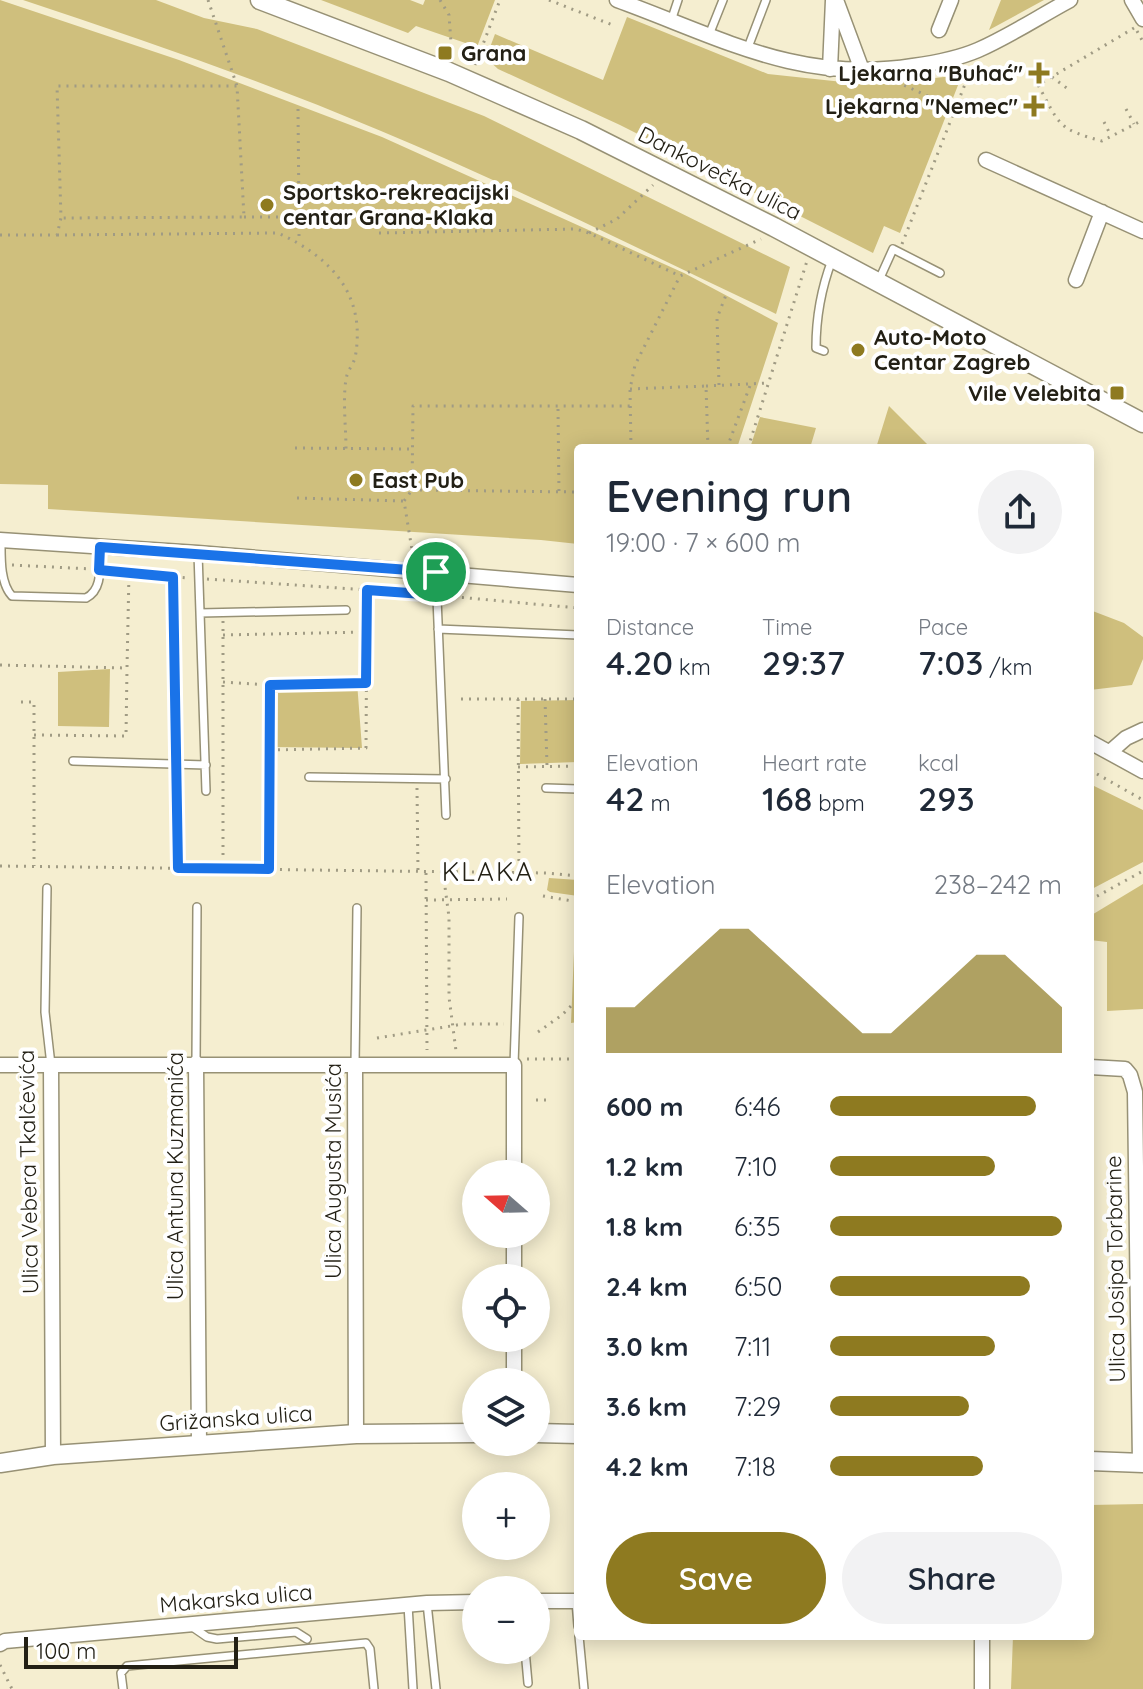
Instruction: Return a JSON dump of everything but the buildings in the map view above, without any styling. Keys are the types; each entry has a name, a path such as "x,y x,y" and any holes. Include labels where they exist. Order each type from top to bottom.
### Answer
{"main road":[{"name":"Dankovečka ulica","path":"260,0 421,61 581,130 833,258 1143,423"},
{"name":"Grižanska ulica","path":"0,1463 53,1455 199,1444 356,1434 462,1433"},
{"path":"550,1433 574,1434"},
{"path":"1094,1461 1142,1463"}],"street":[{"path":"617,0 747,50 799,66 862,70 937,62 978,50 1070,0"},
{"path":"830,69 835,0"},
{"path":"835,0 862,70"},
{"path":"939,30 951,0"},
{"path":"1132,0 1139,23"},
{"path":"986,160 1143,231"},
{"path":"1076,280 1102,212"},
{"path":"1,540 574,585"},
{"path":"1110,752 1126,738 1143,730"},
{"path":"1094,744 1143,771"},
{"path":"0,1065 516,1062 514,1160"},
{"name":"Ulica Antuna Kuzmanića","path":"196,1063 199,1444"},
{"name":"Ulica Vebera Tkalčevića","path":"51,1065 53,1455"},
{"name":"Ulica Augusta Musića","path":"355,1065 356,1434"},
{"name":"Ulica Josipa Torbarine","path":"1094,1067 1125,1069 1135,1092 1139,1151 1142,1463"},
{"path":"550,1601 574,1601"},
{"name":"Makarska ulica","path":"0,1644 5,1641 462,1602"},
{"path":"982,1640 982,1689"}],"lane":[{"path":"671,21 678,0"},
{"path":"709,35 723,0"},
{"path":"747,50 766,0"},
{"path":"878,282 893,249 940,273"},
{"path":"824,351 816,348 816,326 821,295 833,258"},
{"path":"1,540 6,590 12,596 86,598 94,594 99,583 100,547"},
{"path":"198,553 206,791"},
{"path":"436,572 446,815"},
{"path":"200,613 346,610"},
{"path":"438,629 574,635"},
{"path":"73,761 206,765"},
{"path":"309,777 446,779"},
{"path":"546,788 574,789"},
{"name":"Ulica Vebera Tkalčevića","path":"47,888 45,1012 51,1065"},
{"name":"Ulica Antuna Kuzmanića","path":"196,1063 197,907"},
{"name":"Ulica Augusta Musića","path":"355,1065 357,908"},
{"path":"516,1062 519,917"},
{"path":"427,1603 436,1689"},
{"path":"408,1605 413,1689"},
{"path":"189,1625 207,1637 217,1639 296,1632 307,1639"},
{"path":"579,1640 584,1689"},
{"path":"123,1689 121,1673 127,1666 366,1643 370,1649 374,1689"},
{"path":"526,1664 528,1683"}],"path":[{"path":"208,0 237,86 244,217"},
{"path":"440,0 449,15 452,56"},
{"path":"475,65 500,0"},
{"path":"549,0 615,26"},
{"path":"1139,23 1038,85 1062,127 1102,141 1143,120"},
{"path":"899,251 978,50"},
{"path":"1051,76 1068,89"},
{"path":"889,78 956,109"},
{"path":"57,235 61,218 57,86 237,86"},
{"path":"298,109 299,242"},
{"path":"1126,109 1134,124"},
{"path":"1104,122 1111,136"},
{"path":"589,233 617,219 658,178"},
{"path":"61,218 299,217"},
{"path":"379,233 576,229 680,276"},
{"path":"0,235 278,233 299,242 325,260 348,289 355,315 355,359 347,376 346,449"},
{"path":"631,444 630,389 635,365 680,276 769,236"},
{"path":"749,444 809,256"},
{"path":"719,385 717,318 726,295"},
{"path":"728,444 751,383"},
{"path":"630,389 769,383"},
{"path":"706,386 708,444"},
{"path":"414,560 404,501 412,490 413,406 630,406"},
{"path":"558,408 559,493"},
{"path":"295,448 413,449"},
{"path":"412,490 574,492"},
{"path":"297,498 404,501"},
{"path":"1,564 574,608"},
{"path":"34,735 126,736 129,573"},
{"path":"173,577 178,868"},
{"path":"270,750 366,748 367,590"},
{"path":"223,617 223,869"},
{"path":"223,635 366,632"},
{"path":"0,665 127,668"},
{"path":"223,682 270,685 366,683"},
{"path":"269,869 270,685"},
{"path":"461,699 574,699"},
{"path":"518,699 519,873"},
{"path":"545,699 547,766"},
{"path":"21,702 34,702 34,866"},
{"path":"518,767 574,766"},
{"path":"1094,772 1143,800"},
{"path":"417,784 418,871"},
{"path":"0,866 574,876"},
{"path":"1094,898 1143,871"},
{"path":"426,872 427,1054"},
{"path":"443,872 449,917 449,997 457,1054"},
{"path":"543,896 574,901"},
{"path":"426,900 507,899"},
{"path":"538,1032 574,1003"},
{"path":"377,1038 452,1026 508,1024"},
{"path":"516,1062 574,1059"},
{"path":"536,1100 552,1100"},
{"path":"0,1665 12,1689"}],"shaded area":[{"name":"Sportsko-rekreacijski centar Grana-Klaka","path":"0,0 179,60 382,137 684,273 778,323 738,444 574,444 574,544 48,509 48,485 0,484"},
{"path":"23,0 156,0 204,18 257,29 484,116 790,267 776,314 530,197 381,131 248,78"},
{"path":"321,0 410,0 423,5 425,0 495,0 477,47 416,26 408,33"},
{"path":"1001,0 1044,0 989,30"},
{"path":"627,17 768,74 871,85 962,75 900,233 884,226 873,253 620,125 498,69 486,58 495,34 603,80"},
{"path":"889,406 927,444 877,444"},
{"path":"760,417 816,428 811,444 751,444"},
{"path":"1094,612 1124,623 1143,637 1143,659 1132,685 1094,690"},
{"path":"110,669 109,727 58,726 58,672"},
{"path":"357,682 362,748 271,747 272,683"},
{"path":"574,700 574,762 520,764 521,701"},
{"path":"1094,786 1143,810 1143,862 1094,888"},
{"path":"549,878 574,880 574,895 547,890"},
{"path":"1143,884 1143,1009 1107,1011 1107,942 1094,940 1094,914"},
{"path":"574,952 574,1023 571,1023"},
{"path":"1143,1504 1143,1689 1011,1689 1013,1640 1094,1640 1094,1505"}],"place":[{"name":"Grana","path":"445,53"},
{"name":"Ljekarna \"Buhać\"","path":"1039,73"},
{"name":"Ljekarna \"Nemec\"","path":"1034,106"},
{"name":"Sportsko-rekreacijski centar Grana-Klaka","path":"267,205"},
{"name":"Auto-Moto Centar Zagreb","path":"858,350"},
{"name":"Vile Velebita","path":"1117,393"},
{"name":"East Pub","path":"356,480"}],"district":[{"name":"KLAKA","path":"488,872"}],"route":[{"path":"100,547 436,572 437,595 367,590 366,683 270,685 269,869 178,868 173,577 99,570 100,547"}]}
